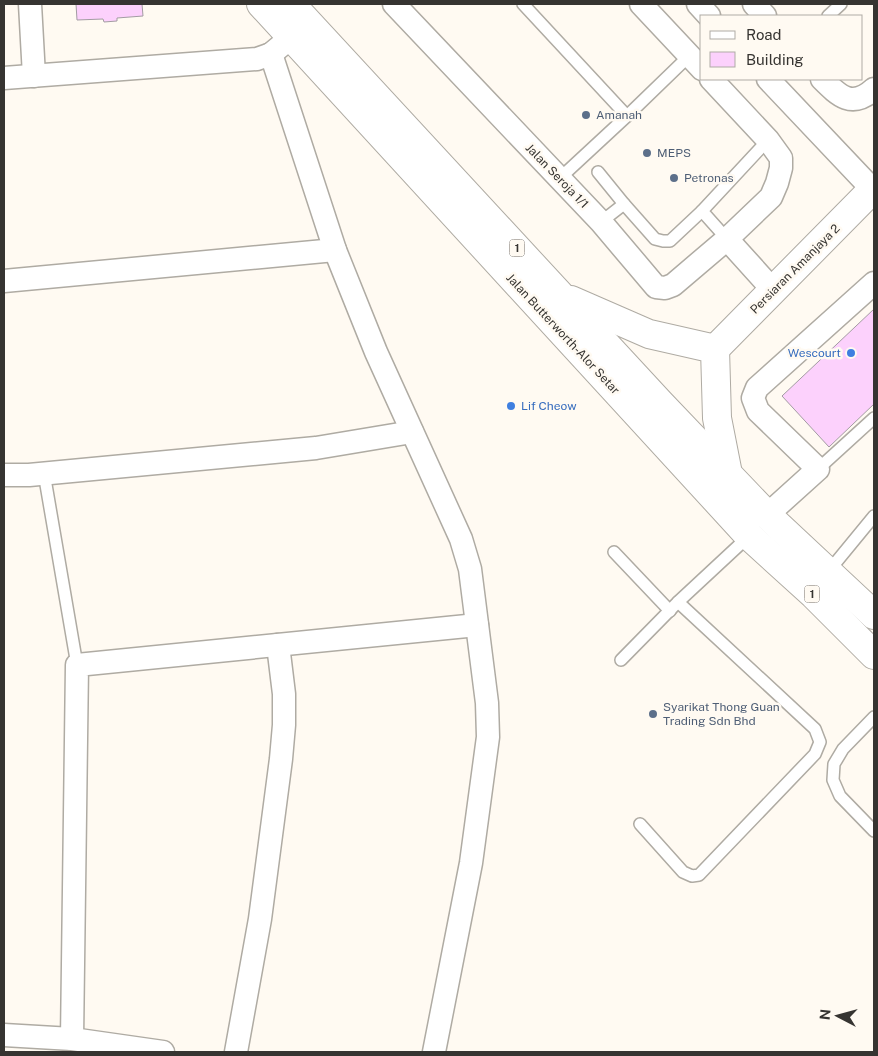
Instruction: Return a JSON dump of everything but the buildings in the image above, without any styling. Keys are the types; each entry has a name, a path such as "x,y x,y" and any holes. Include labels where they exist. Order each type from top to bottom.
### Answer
{"main road":[{"name":"Jalan Butterworth-Alor Setar","path":"261,4 297,20 728,474 768,515 874,615"},
{"name":"Jalan Butterworth-Alor Setar","path":"297,20 749,536 874,654"},
{"name":"Persiaran Amanjaya 2","path":"715,349 873,189"},
{"path":"560,295 649,334 715,349 717,418 728,474"}],"street":[{"path":"30,4 34,76"},
{"name":"Jalan Seroja 1/1","path":"394,4 601,222 656,287 665,288 673,285 727,239"},
{"path":"641,4 696,63"},
{"path":"698,4 708,15"},
{"path":"754,4 764,15"},
{"path":"4,78 257,59 271,54 297,20"},
{"path":"271,54 335,250 376,352 461,539 470,569 487,703 488,737 471,863 434,1052"},
{"path":"711,80 768,140 781,158 781,168 770,197 727,239 773,290"},
{"path":"769,80 873,189"},
{"path":"823,80 834,91 846,98 857,100 874,90"},
{"path":"4,281 335,250"},
{"path":"768,515 818,469 758,411 753,398 757,388 874,283"},
{"path":"4,475 29,475 316,448 412,432"},
{"path":"72,1039 77,665 477,625"},
{"path":"236,1052 260,919 282,758 284,694 278,645"},
{"path":"4,1035 72,1039 163,1052"}],"lane":[{"path":"523,4 627,116"},
{"path":"829,15 840,4"},
{"path":"559,179 627,116 696,63"},
{"path":"598,172 655,239 670,240 702,211 768,140"},
{"path":"601,222 624,204"},
{"path":"702,211 727,239"},
{"path":"818,469 874,418"},
{"path":"44,473 77,665"},
{"path":"828,572 874,516"},
{"path":"622,660 674,606 749,536"},
{"path":"614,552 815,729 820,742 815,754 699,875 692,876 683,872 640,824"},
{"path":"874,717 843,749 834,764 833,780 840,796 874,831"}],"place":[{"name":"Amanah","path":"586,115"},
{"name":"MEPS","path":"647,153"},
{"name":"Petronas","path":"674,178"},
{"name":"Wescourt","path":"851,353"},
{"name":"Lif Cheow","path":"511,406"},
{"name":"Syarikat Thong Guan Trading Sdn Bhd","path":"653,714"}]}
